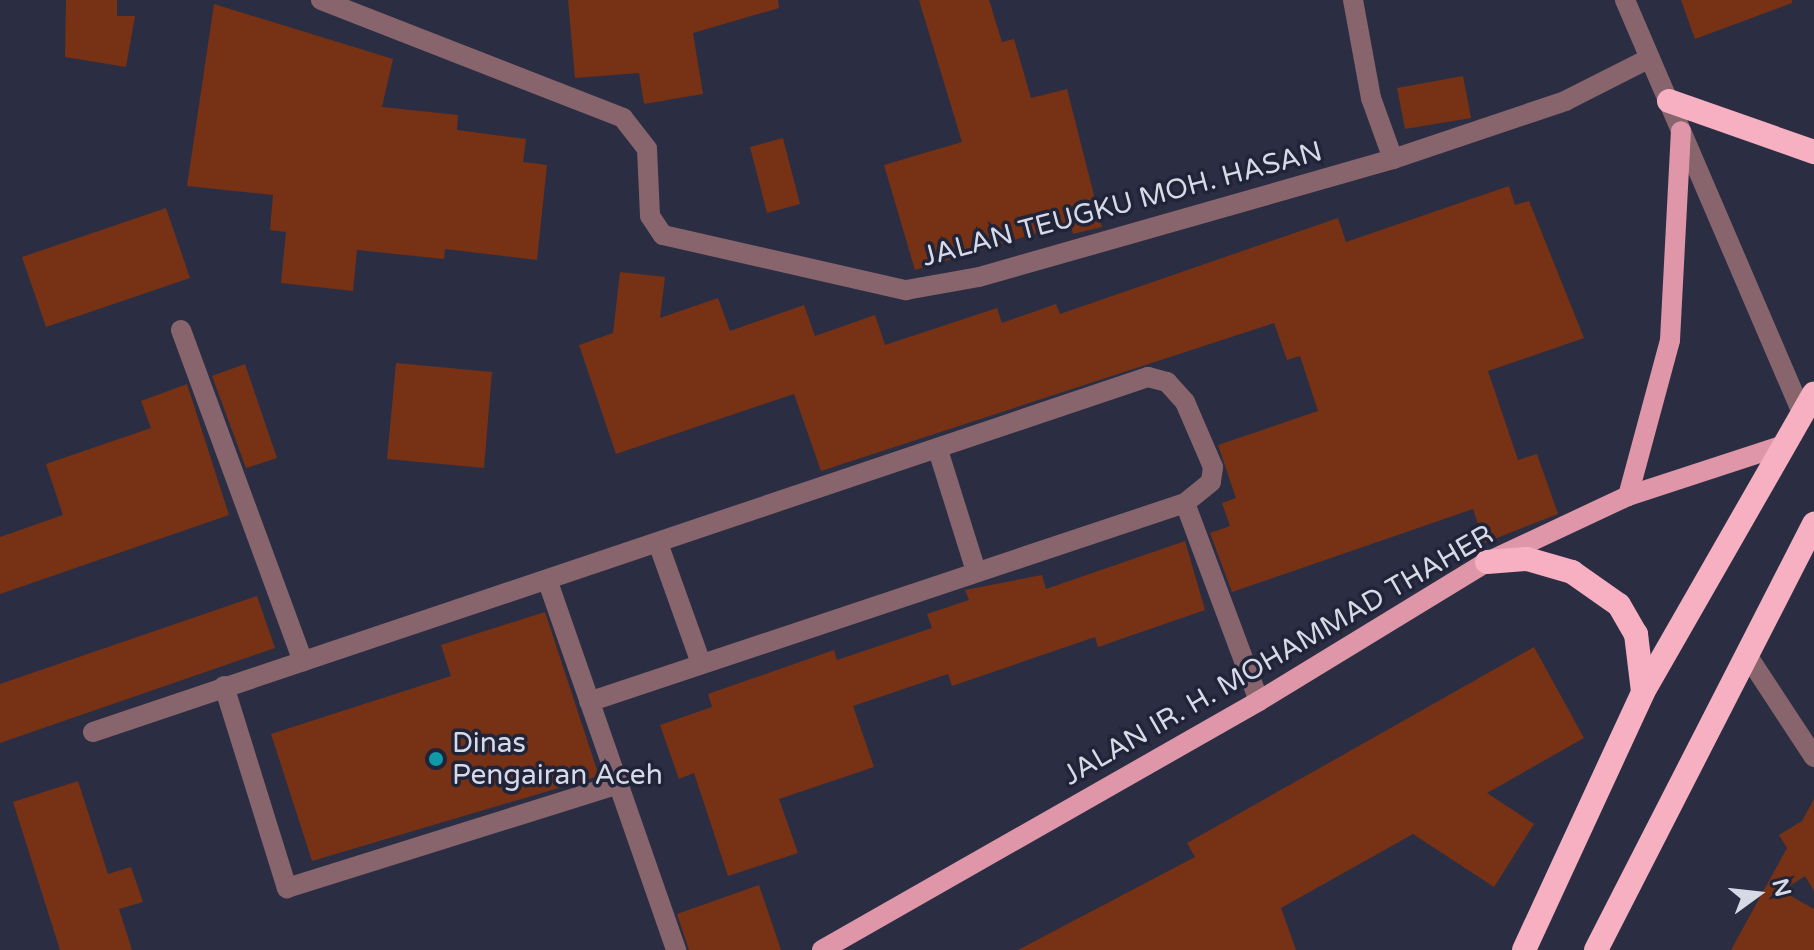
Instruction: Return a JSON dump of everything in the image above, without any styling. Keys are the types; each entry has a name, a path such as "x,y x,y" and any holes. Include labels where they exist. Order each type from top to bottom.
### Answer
{"highway":[{"path":"1669,101 1814,152"},
{"path":"1524,950 1643,692 1807,402"},
{"path":"1596,950 1814,524"},
{"path":"1487,562 1527,559 1572,572 1619,605 1636,634 1643,692"}],"main road":[{"path":"1628,496 1670,340 1681,131"},
{"name":"JALAN IR. H. MOHAMMAD THAHER","path":"822,950 1259,701 1487,562 1628,496 1781,446"}],"street":[{"name":"JALAN TEUGKU MOH. HASAN","path":"321,0 623,118 647,149 650,216 663,235 906,290 979,277 1393,159 1565,101 1650,58"},
{"path":"1353,0 1371,98 1393,159"},
{"path":"1625,0 1681,131 1807,402"},
{"path":"181,330 303,661"},
{"path":"93,732 224,686 548,582 1148,377 1178,390 1213,467 1211,482 1185,503 975,568 589,702"},
{"path":"938,450 975,568"},
{"path":"1185,503 1259,701"},
{"path":"658,543 701,663"},
{"path":"548,582 676,950"},
{"path":"1747,655 1814,757"},
{"path":"224,686 287,888 618,784"}],"building":[{"path":"66,0 117,0 117,16 135,16 126,67 65,57"},
{"path":"568,0 778,0 779,8 693,33 703,94 644,104 639,73 575,78"},
{"path":"919,0 989,0 1002,42 1014,39 1031,98 1067,89 1102,227 1073,234 1070,223 915,270 884,165 962,142"},
{"path":"1681,0 1792,0 1792,3 1695,39"},
{"path":"214,4 393,59 382,107 458,115 457,130 526,139 523,162 547,165 537,260 445,249 444,259 357,250 353,291 281,283 286,232 270,230 273,195 187,186"},
{"path":"1463,76 1471,118 1405,129 1397,88"},
{"path":"783,138 800,204 767,213 750,147"},
{"path":"1509,186 1515,205 1529,201 1584,338 1488,371 1518,460 1537,454 1558,514 1484,543 1473,509 1232,592 1210,533 1230,526 1222,503 1236,498 1218,445 1318,411 1300,356 1287,360 1274,323 821,471 794,394 616,454 579,345 613,333 620,272 665,277 660,318 718,298 730,331 804,305 815,336 875,315 885,345 997,308 1002,323 1056,304 1060,314 1338,218 1346,242"},
{"path":"166,208 190,278 46,327 22,257"},
{"path":"396,363 492,372 484,468 387,459"},
{"path":"245,364 277,458 246,468 212,376"},
{"path":"187,384 229,515 0,594 0,537 63,515 46,464 151,428 141,401"},
{"path":"1185,541 1205,610 1098,647 1095,637 952,686 948,674 853,706 874,767 779,799 798,853 728,876 694,773 679,779 660,725 712,707 708,694 834,650 837,660 932,628 927,614 969,600 965,590 1042,575 1046,589"},
{"path":"257,596 275,648 0,743 0,684"},
{"name":"Dinas Pengairan Aceh","path":"545,612 599,776 312,861 271,734 451,676 441,645"},
{"path":"1534,647 1584,738 1487,793 1534,824 1494,887 1413,834 1281,908 1296,950 1018,950 1195,857 1187,843"},
{"path":"78,781 108,874 131,867 143,902 119,909 132,950 60,950 13,802"},
{"path":"1814,799 1814,891 1805,876 1782,891 1814,909 1814,950 1731,950 1787,848 1779,835 1802,821"},
{"path":"759,885 781,950 689,950 677,914"}],"place":[{"name":"Dinas Pengairan Aceh","path":"436,759"}]}
